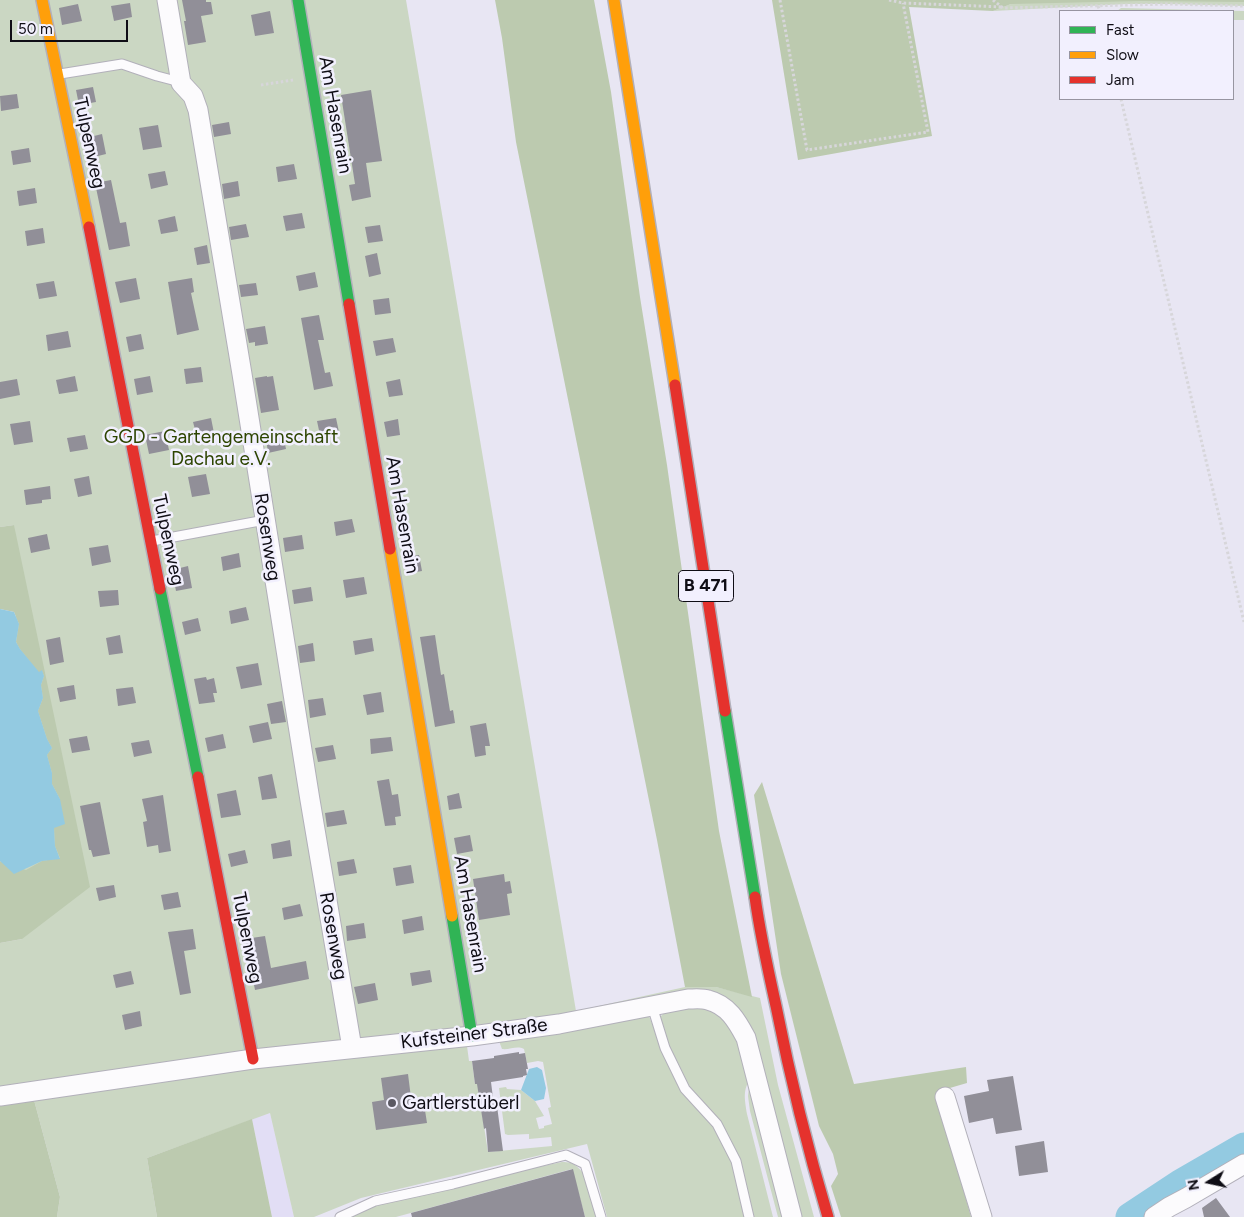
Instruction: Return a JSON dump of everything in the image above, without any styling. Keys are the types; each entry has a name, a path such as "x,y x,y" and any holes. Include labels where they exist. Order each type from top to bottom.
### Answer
{"main road":[{"name":"Tulpenweg","path":"42,0 196,762 253,1059"},
{"name":"Am Hasenrain","path":"298,0 472,1036"},
{"name":"B 471","path":"614,0 759,926 791,1081 813,1168 828,1217"}],"street":[{"name":"Rosenweg","path":"167,0 181,83 193,96 198,110 352,1048"},
{"name":"Kufsteiner Straße","path":"0,1096 253,1059 472,1036 559,1024 688,999 707,1000 718,1004 728,1011 737,1020 746,1038 792,1217"},
{"path":"945,1096 982,1217"},
{"path":"1167,1214 1186,1198 1244,1164"}],"lane":[{"path":"57,74 122,64 181,83"},
{"path":"151,541 265,520"},
{"path":"652,1006 665,1048 685,1088 717,1124 736,1161 749,1217"},
{"path":"340,1217 375,1201 453,1184 566,1155 585,1164 602,1217"}],"path":[{"path":"780,0 807,150 928,132 903,3"},
{"path":"889,0 903,3 1003,8 1170,4 1244,6"},
{"path":"993,0 1003,8"},
{"path":"1098,6 1100,10"},
{"path":"261,85 311,77"},
{"path":"1121,100 1244,622"}],"shaded area":[{"path":"270,1113 294,1217 272,1217 252,1119"}],"green space":[{"name":"GGD - Gartengemeinschaft Dachau e.V.","path":"0,0 406,0 576,1011 685,987 716,987 760,998 778,1085 814,1217 799,1217 730,1001 527,1019 0,1087 0,943 22,939 14,525 0,527"},
{"path":"495,0 594,0 611,92 719,831 752,997 716,987 685,987 516,142"},
{"path":"772,0 1244,0 1244,2 1141,1 1011,4 993,11 909,7 932,136 798,160"},
{"path":"1008,0 1244,0 1244,6 1127,4 993,11 1011,4"},
{"path":"1121,8 1203,10 1118,10"},
{"path":"1234,11 1244,11 1244,20 1234,20"},
{"path":"14,525 90,887 22,939 0,943 0,861 26,870 42,861 60,858 55,846 54,828 60,799 52,784 52,773 47,755 52,748 38,711 43,698 41,685 44,676 42,671 39,673 16,642 19,624 14,612 0,609 0,527"},
{"path":"762,782 854,1084 966,1067 967,1083 936,1092 971,1217 841,1217 831,1186 838,1174 833,1154 819,1126 781,974 754,795"},
{"path":"708,1006 734,1027 751,1078 745,1091 747,1114 773,1217 607,1217 587,1144 361,1198 314,1217 294,1217 270,1113 147,1158 157,1217 57,1217 60,1197 34,1100 261,1066 467,1046 469,1061 472,1061 475,1084 488,1082 478,1088 488,1152 552,1146 551,1137 529,1139 529,1134 505,1134 499,1088 506,1087 507,1089 521,1090 535,1101 544,1116 536,1118 539,1129 552,1124 548,1108 551,1107 543,1062 527,1063 524,1049 519,1047 502,1049 499,1041 648,1014 654,1028 661,1026 660,1017 666,1011"},
{"path":"749,1087 786,1217 778,1217 750,1111"},
{"path":"34,1100 60,1197 57,1217 0,1217 0,1104"},
{"path":"252,1119 272,1217 157,1217 147,1158"},
{"path":"562,1162 571,1163 582,1172 590,1186 599,1217 585,1217 572,1169 396,1217 349,1217 374,1205"}],"water":[{"path":"0,609 14,612 19,624 16,642 39,672 42,670 44,676 41,685 43,698 38,711 52,748 47,755 52,773 52,784 60,799 65,824 54,828 55,846 60,859 42,861 14,874 0,861"},
{"path":"537,1067 542,1070 546,1088 544,1099 535,1101 521,1090 529,1069"}],"building":[{"path":"182,0 206,0 206,2 211,2 213,14 201,16 206,42 188,45"},
{"path":"130,3 132,17 114,21 111,6"},
{"path":"78,4 82,21 62,25 59,8"},
{"path":"270,11 274,33 255,36 251,15"},
{"path":"93,87 96,102 79,105 76,90"},
{"path":"371,90 382,161 366,163 371,197 352,201 349,185 355,184 341,95"},
{"path":"17,94 19,108 1,111 0,96"},
{"path":"229,122 231,134 214,137 212,125"},
{"path":"158,125 162,147 143,150 139,128"},
{"path":"102,134 106,154 90,158 86,138"},
{"path":"29,148 31,162 13,165 11,151"},
{"path":"294,164 297,179 278,182 276,167"},
{"path":"165,171 168,185 151,189 148,174"},
{"path":"111,180 120,223 126,222 130,246 109,250 95,183"},
{"path":"238,181 240,196 224,199 222,184"},
{"path":"35,188 37,203 19,206 17,191"},
{"path":"302,213 305,228 286,231 283,216"},
{"path":"175,216 178,231 161,234 158,220"},
{"path":"246,224 249,237 231,240 229,227"},
{"path":"380,225 383,241 368,243 365,227"},
{"path":"43,228 45,243 27,246 25,231"},
{"path":"207,245 210,263 197,265 194,248"},
{"path":"377,253 381,274 369,277 365,256"},
{"path":"315,272 318,287 299,291 296,276"},
{"path":"136,278 140,299 120,303 115,282"},
{"path":"192,278 194,292 191,293 199,330 177,335 168,282"},
{"path":"54,281 57,296 39,299 36,284"},
{"path":"256,283 258,295 241,297 239,285"},
{"path":"389,298 391,313 375,315 373,300"},
{"path":"319,315 324,340 318,340 325,373 330,372 333,386 314,390 301,318"},
{"path":"265,326 268,344 255,346 255,342 249,343 246,329"},
{"path":"68,331 71,347 48,351 46,335"},
{"path":"141,334 144,349 129,352 126,337"},
{"path":"393,338 396,352 376,356 373,341"},
{"path":"201,367 203,382 186,384 184,369"},
{"path":"75,376 78,391 59,394 56,380"},
{"path":"150,376 153,392 137,395 134,379"},
{"path":"273,376 279,410 261,413 255,378"},
{"path":"17,379 20,395 0,399 0,382"},
{"path":"400,379 403,395 389,397 386,382"},
{"path":"211,418 214,433 197,437 193,422"},
{"path":"336,418 339,432 320,435 317,421"},
{"path":"398,419 400,435 387,437 384,422"},
{"path":"30,421 33,442 14,445 10,424"},
{"path":"165,431 169,450 149,454 145,435"},
{"path":"85,435 88,449 70,452 67,438"},
{"path":"283,435 286,449 268,453 266,438"},
{"path":"206,474 210,494 192,497 188,477"},
{"path":"89,476 92,494 78,497 74,479"},
{"path":"50,486 51,499 42,500 42,503 26,505 24,490"},
{"path":"352,519 355,532 336,536 334,522"},
{"path":"47,534 50,549 31,553 28,538"},
{"path":"302,535 304,549 285,552 283,538"},
{"path":"108,545 111,562 92,566 89,548"},
{"path":"239,553 241,567 223,571 221,557"},
{"path":"419,555 422,571 410,573 407,557"},
{"path":"188,566 192,588 176,591 172,570"},
{"path":"364,577 367,594 346,598 343,580"},
{"path":"311,587 313,601 294,604 292,590"},
{"path":"118,590 119,605 100,607 98,591"},
{"path":"246,607 249,620 231,624 229,611"},
{"path":"198,618 201,631 185,635 182,622"},
{"path":"120,635 123,653 109,655 106,638"},
{"path":"435,635 441,675 444,674 450,711 453,710 455,723 435,727 420,637"},
{"path":"60,637 64,662 50,665 46,640"},
{"path":"372,638 374,651 355,655 353,641"},
{"path":"313,643 315,661 300,663 298,646"},
{"path":"258,663 262,685 241,689 236,667"},
{"path":"206,677 207,680 214,678 217,693 213,693 215,702 199,704 194,679"},
{"path":"74,685 76,699 60,702 57,688"},
{"path":"133,687 136,703 118,706 116,689"},
{"path":"381,692 384,712 367,715 363,695"},
{"path":"323,698 326,715 310,718 308,700"},
{"path":"282,701 286,722 271,724 267,704"},
{"path":"268,722 272,739 253,743 249,726"},
{"path":"486,723 490,746 485,746 486,755 475,757 470,726"},
{"path":"223,734 226,748 208,752 205,738"},
{"path":"87,736 90,750 72,753 69,739"},
{"path":"391,737 393,751 371,754 370,739"},
{"path":"149,740 152,753 134,757 131,743"},
{"path":"333,745 336,759 318,762 315,748"},
{"path":"272,774 277,798 262,800 258,777"},
{"path":"389,779 392,795 398,794 401,816 395,817 396,825 385,826 377,781"},
{"path":"236,790 241,815 221,818 217,794"},
{"path":"459,793 462,808 449,810 447,796"},
{"path":"163,795 171,851 159,853 158,845 147,847 143,822 147,821 142,799"},
{"path":"100,802 110,854 93,857 91,850 89,850 80,806"},
{"path":"344,810 347,824 327,827 325,813"},
{"path":"470,835 473,851 457,854 454,838"},
{"path":"290,840 292,856 273,859 271,844"},
{"path":"245,850 248,863 231,867 228,854"},
{"path":"354,859 357,873 339,876 337,862"},
{"path":"411,865 414,883 396,886 393,868"},
{"path":"504,874 505,882 510,881 512,893 507,894 510,915 479,920 473,879"},
{"path":"114,885 116,897 99,901 96,888"},
{"path":"178,892 181,907 164,910 161,895"},
{"path":"300,904 303,916 284,920 282,908"},
{"path":"422,916 424,930 404,934 402,920"},
{"path":"364,923 366,938 347,941 346,926"},
{"path":"193,929 196,949 184,951 191,993 180,995 168,932"},
{"path":"265,936 271,968 306,961 309,979 255,990 245,939"},
{"path":"430,970 432,982 412,986 410,973"},
{"path":"131,971 134,984 116,988 113,975"},
{"path":"375,983 378,1000 358,1004 354,987"},
{"path":"140,1011 142,1026 125,1030 122,1015"},
{"path":"519,1052 519,1054 525,1053 528,1069 526,1069 527,1075 491,1082 494,1106 497,1106 503,1151 488,1152 486,1128 484,1129 472,1061"},
{"name":"Gartlerstüberl","path":"408,1074 412,1106 424,1104 427,1123 376,1130 372,1102 384,1100 381,1078"},
{"path":"1013,1076 1022,1130 996,1134 993,1118 969,1123 964,1096 989,1091 987,1080"},
{"path":"1044,1141 1048,1172 1019,1176 1015,1146"},
{"path":"573,1169 585,1217 412,1217 411,1213"},
{"path":"1216,1198 1230,1217 1204,1217 1202,1208"}],"waterway":[{"path":"1130,1217 1180,1184 1244,1147"}],"traffic: fast":[{"path":"298,0 349,304"},
{"path":"160,589 198,777"},
{"path":"725,711 755,897"},
{"path":"452,916 472,1036"}],"traffic: slow":[{"path":"42,0 89,227"},
{"path":"614,0 675,385"},
{"path":"390,549 452,916"}],"traffic: jam":[{"path":"89,227 160,589"},
{"path":"349,304 390,549"},
{"path":"675,385 725,711"},
{"path":"198,777 253,1059"},
{"path":"755,897 764,952 793,1086 828,1217"}],"place":[{"name":"Gartlerstüberl","path":"392,1103"}]}
